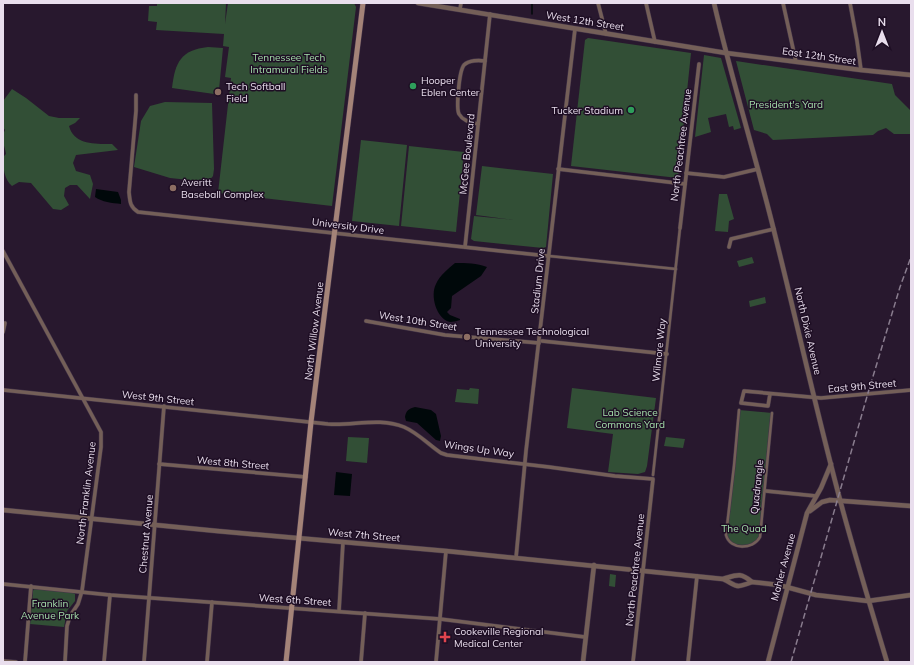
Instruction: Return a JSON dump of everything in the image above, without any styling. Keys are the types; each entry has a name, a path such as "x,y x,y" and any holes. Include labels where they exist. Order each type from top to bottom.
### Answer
{"main road":[{"name":"North Willow Avenue","path":"286,662 293,608 311,422 363,3"}],"street":[{"name":"West 12th Street","path":"418,3 726,53"},
{"path":"460,9 461,3"},
{"path":"598,3 606,34"},
{"path":"646,3 655,42"},
{"name":"North Dixie Avenue","path":"714,3 726,53 774,229 840,500 868,601 887,662"},
{"path":"783,3 796,62"},
{"path":"850,3 861,70"},
{"name":"McGee Boulevard","path":"465,247 490,14"},
{"name":"Stadium Drive","path":"516,558 548,256 575,29"},
{"name":"East 12th Street","path":"726,53 911,75"},
{"path":"478,124 464,120 457,107 461,72 464,65 470,62 485,61"},
{"name":"North Peachtree Avenue","path":"680,228 699,64"},
{"name":"University Drive","path":"136,95 129,192 130,203 138,212 676,269"},
{"path":"558,169 685,184"},
{"path":"686,173 724,177 758,169"},
{"name":"Wilmore Way","path":"653,477 680,228"},
{"path":"729,247 732,239 774,229"},
{"name":"North Franklin Avenue","path":"3,251 101,432 101,447 82,591 78,604 70,616 67,626 65,662"},
{"name":"West 10th Street","path":"366,321 445,335 667,354"},
{"path":"3,332 5,323"},
{"name":"West 9th Street","path":"3,390 311,422"},
{"name":"East 9th Street","path":"770,394 768,406 741,404 743,391 815,398 911,390"},
{"name":"Chestnut Avenue","path":"144,662 164,406"},
{"name":"Quadrangle","path":"739,410 726,535 734,545 749,547 753,546 760,538 772,413"},
{"name":"Wings Up Way","path":"311,422 341,425 366,422 391,423 414,432 441,453 615,476 653,477"},
{"name":"West 8th Street","path":"159,464 306,477"},
{"name":"Mahler Avenue","path":"768,662 807,513 821,488 831,464"},
{"name":"North Peachtree Avenue","path":"633,662 653,477"},
{"path":"807,513 835,495 837,485"},
{"path":"766,491 816,496"},
{"path":"822,502 840,500 911,506"},
{"name":"West 7th Street","path":"3,510 217,532 446,551 697,576 723,578 740,575 752,582 787,587 816,595 868,601 911,595"},
{"path":"339,611 343,542"},
{"path":"436,662 446,551"},
{"path":"583,662 594,565"},
{"path":"688,662 697,576"},
{"name":"West 7th Street","path":"723,578 735,586 744,586 752,582"},
{"name":"West 6th Street","path":"3,584 110,595 365,612 440,619 586,637"},
{"path":"25,662 31,586"},
{"path":"104,662 110,595"},
{"path":"207,662 212,602"},
{"path":"361,662 365,612"},
{"path":"3,661 16,662"}],"green space":[{"name":"Tennessee Tech Intramural Fields","path":"157,3 226,3 225,24 228,3 354,3 356,7 332,206 218,193 231,78 225,77 229,47 223,46 224,34 156,30 157,22 148,21 149,6 157,6"},
{"name":"Tucker Stadium","path":"588,38 691,53 678,178 571,166 585,40"},
{"name":"Tech Softball Field","path":"208,47 223,48 219,90 214,94 172,88 175,71 181,59 191,51"},
{"path":"704,55 721,58 741,128 734,130 733,126 729,127 726,114 708,118 711,132 695,137"},
{"name":"President's Yard","path":"736,61 892,84 895,95 911,111 911,134 894,134 886,128 873,135 773,140 767,134 754,130"},
{"path":"12,89 49,116 59,118 80,118 69,126 75,137 80,140 99,144 112,144 118,150 76,155 73,163 76,171 90,175 93,184 90,199 77,185 70,185 65,188 64,196 69,205 61,210 53,209 31,183 19,182 12,186 9,183 4,173 3,165 3,157 6,154 3,139 5,130 3,127 3,101"},
{"name":"Averitt Baseball Complex","path":"165,102 212,103 214,169 213,176 208,182 170,178 134,167 141,121 150,106"},
{"path":"361,140 407,145 399,226 352,221"},
{"path":"409,146 464,152 456,232 401,226"},
{"path":"482,166 553,174 546,247 543,248 474,241 471,239 474,216 514,220 476,215"},
{"path":"719,194 727,194 734,219 729,221 728,232 715,231"},
{"path":"752,257 754,263 739,267 737,261"},
{"path":"765,297 766,303 750,307 749,301"},
{"path":"470,388 479,389 478,404 455,402 457,389 469,390"},
{"name":"Lab Science Commons Yard","path":"572,388 656,398 645,472 638,474 608,472 613,434 567,428"},
{"name":"The Quad","path":"739,410 772,413 760,537 753,545 734,545 727,538"},
{"path":"348,437 369,438 367,463 346,461"},
{"path":"666,437 685,439 683,448 664,446"},
{"path":"610,574 616,575 615,587 609,586"},
{"name":"Franklin Avenue Park","path":"34,589 72,592 75,594 75,601 67,611 64,627 30,624"}],"shaded area":[{"path":"96,189 118,192 121,204 98,199 95,197"},
{"path":"455,263 475,264 487,267 481,276 452,296 451,308 447,312 460,320 450,322 445,320 438,312 434,300 434,289 444,272"},
{"path":"415,407 431,410 436,414 441,436 440,441 436,440 417,423 406,421 405,417 407,412 409,409"},
{"path":"336,472 352,474 350,496 334,495"}],"waterway":[{"path":"532,3 532,14"}],"railway":[{"path":"791,662 868,393 900,287 911,257"}],"place":[{"name":"Hooper Eblen Center","path":"413,86"},
{"name":"Tech Softball Field","path":"218,92"},
{"name":"Tucker Stadium","path":"631,110"},
{"name":"Averitt Baseball Complex","path":"173,188"},
{"name":"Tennessee Technological University","path":"467,337"},
{"name":"Cookeville Regional Medical Center","path":"445,637"}]}
